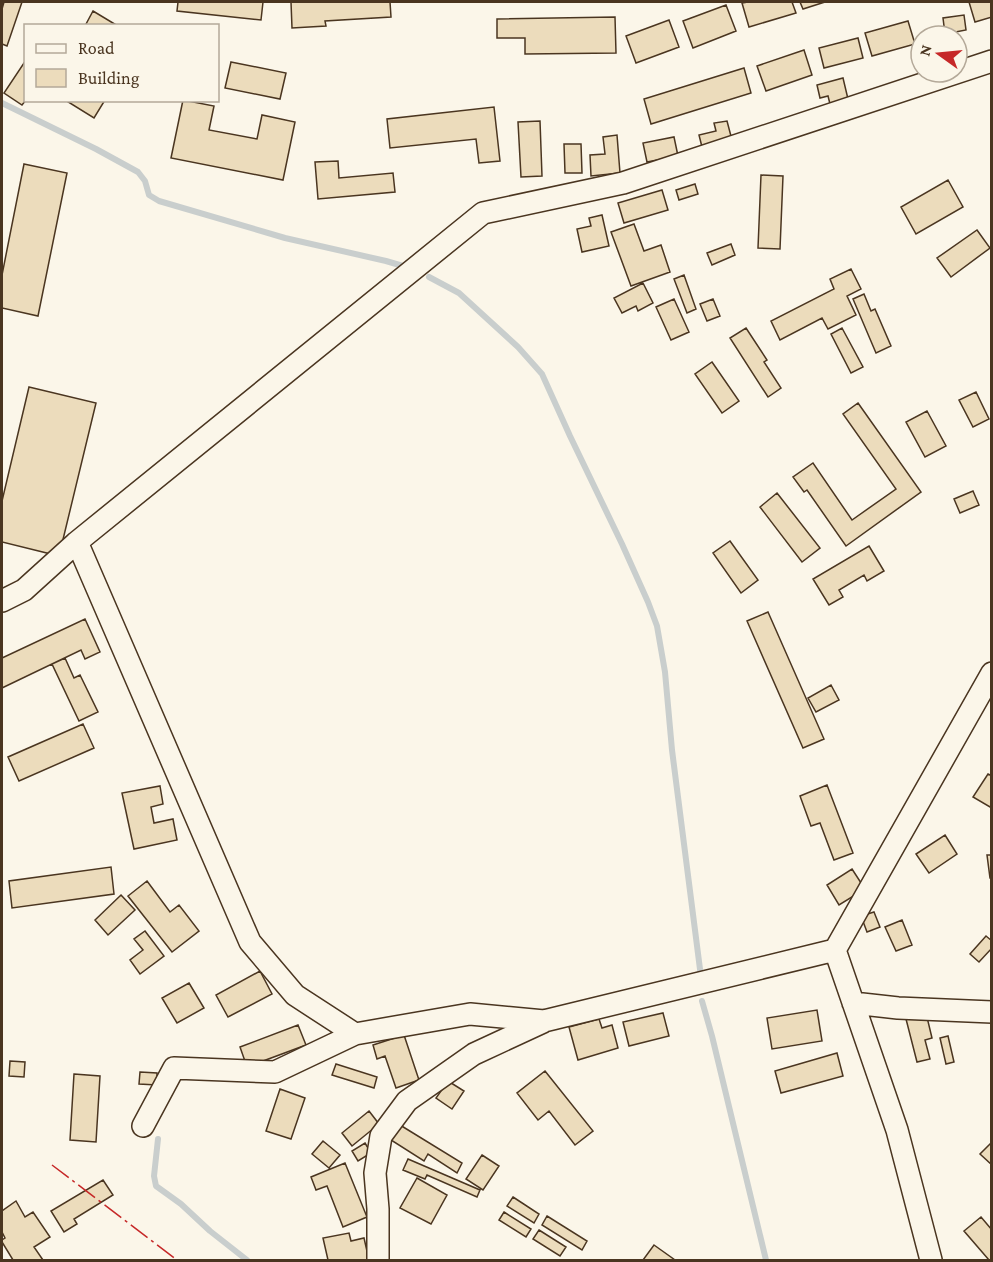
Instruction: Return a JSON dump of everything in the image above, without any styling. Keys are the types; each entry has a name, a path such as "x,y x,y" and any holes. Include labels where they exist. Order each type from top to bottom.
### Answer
{"street":[{"path":"2,601 24,590 77,542 483,213 623,183 981,68 992,61"},
{"path":"77,542 250,942 295,995 355,1034"},
{"path":"378,1260 375,1173 381,1136 407,1101 474,1054 544,1022 835,950 992,673"},
{"path":"835,950 897,1130 931,1260"},
{"path":"853,1003 898,1008 992,1012"},
{"path":"143,1126 174,1068 275,1072 355,1034 470,1014 544,1022"}],"building":[{"path":"4,2 22,2 7,46 2,44"},
{"path":"178,2 263,2 261,20 177,11"},
{"path":"291,2 390,2 391,17 325,21 326,26 292,28"},
{"path":"792,2 796,13 749,27 742,3"},
{"path":"800,2 825,2 803,9"},
{"path":"969,2 992,2 992,17 975,22"},
{"path":"726,5 736,31 693,48 683,21"},
{"path":"93,11 115,24 86,24"},
{"path":"964,15 965,24 944,24 943,18"},
{"path":"615,17 616,53 525,54 525,38 497,38 497,19"},
{"path":"669,20 679,47 636,63 626,36"},
{"path":"908,21 909,46 872,56 865,33"},
{"path":"858,38 863,58 824,68 819,48"},
{"path":"804,50 812,75 766,91 757,66"},
{"path":"231,62 286,73 280,99 225,88"},
{"path":"24,63 24,102 22,105 4,93"},
{"path":"744,68 751,93 651,124 644,99"},
{"path":"843,78 848,99 830,104 828,96 820,98 817,85"},
{"path":"68,102 104,102 94,118"},
{"path":"183,102 214,106 209,130 257,139 262,115 295,122 283,180 171,158"},
{"path":"494,107 500,161 479,163 476,139 390,148 387,119"},
{"path":"540,121 542,176 521,177 518,122"},
{"path":"727,121 732,140 702,147 699,135 716,131 714,123"},
{"path":"617,135 620,173 591,176 590,155 605,154 603,137"},
{"path":"674,137 678,156 647,162 643,143"},
{"path":"564,144 581,144 582,173 565,173"},
{"path":"338,161 339,178 393,173 395,192 318,199 315,162"},
{"path":"24,164 67,173 38,316 2,308 2,275"},
{"path":"761,175 783,176 780,249 758,248"},
{"path":"948,180 963,207 916,234 901,207"},
{"path":"695,184 698,194 679,200 676,190"},
{"path":"662,190 668,210 624,223 618,203"},
{"path":"602,215 609,246 582,252 577,229 591,226 589,218"},
{"path":"634,224 644,251 661,245 670,272 631,286 611,232"},
{"path":"977,230 990,248 951,277 937,258"},
{"path":"731,244 735,255 712,265 707,253"},
{"path":"851,269 861,289 847,296 856,315 828,329 822,318 780,340 771,321 834,289 830,279"},
{"path":"684,275 696,309 687,313 674,279"},
{"path":"643,283 653,303 638,311 636,306 622,313 614,298"},
{"path":"864,294 871,311 875,309 891,346 876,353 853,299"},
{"path":"674,299 689,332 671,340 656,307"},
{"path":"713,299 720,316 707,321 700,304"},
{"path":"746,328 767,360 764,362 781,388 768,397 730,338"},
{"path":"842,328 863,367 851,373 831,334"},
{"path":"712,362 739,401 722,413 695,374"},
{"path":"29,387 96,403 59,556 2,542 2,501"},
{"path":"976,392 989,419 973,427 959,400"},
{"path":"858,403 921,492 846,546 807,490 804,492 793,477 813,463 852,520 896,489 843,414"},
{"path":"927,411 946,446 925,457 906,422"},
{"path":"973,491 979,505 960,513 954,499"},
{"path":"777,493 820,548 802,562 760,507"},
{"path":"730,541 758,580 741,593 713,553"},
{"path":"869,546 884,571 867,581 864,575 839,590 843,597 829,605 813,579"},
{"path":"768,612 824,739 803,748 747,621"},
{"path":"85,619 100,652 85,659 81,650 2,688 2,658"},
{"path":"65,658 74,678 80,675 98,712 79,721 52,664"},
{"path":"831,685 839,700 816,712 808,698"},
{"path":"83,724 94,748 19,781 8,757"},
{"path":"988,774 992,776 992,804 990,807 973,797"},
{"path":"827,785 853,853 834,860 820,823 811,826 800,796"},
{"path":"160,786 163,804 151,807 154,823 173,819 177,840 134,849 122,793"},
{"path":"945,835 957,854 929,873 916,854"},
{"path":"987,855 992,855 992,878 990,878"},
{"path":"111,867 114,894 12,908 9,881"},
{"path":"852,869 865,889 839,905 827,885"},
{"path":"147,881 170,912 179,905 199,931 172,952 128,896"},
{"path":"121,895 135,910 108,935 95,920"},
{"path":"874,912 880,927 867,932 861,916"},
{"path":"902,920 912,945 896,951 885,927"},
{"path":"145,931 164,956 140,974 130,960 143,950 134,939"},
{"path":"986,936 992,941 992,948 979,962 970,954"},
{"path":"260,971 272,994 228,1017 216,995"},
{"path":"189,983 204,1008 177,1023 162,998"},
{"path":"817,1010 822,1041 772,1049 767,1018"},
{"path":"663,1013 669,1036 629,1046 623,1022"},
{"path":"926,1013 932,1038 925,1040 930,1059 917,1062 906,1019"},
{"path":"599,1019 602,1028 612,1025 618,1048 578,1060 569,1027"},
{"path":"298,1025 306,1045 247,1067 240,1047"},
{"path":"404,1035 419,1080 396,1088 385,1056 377,1059 373,1045"},
{"path":"948,1036 954,1062 946,1064 940,1038"},
{"path":"837,1053 843,1076 781,1093 775,1071"},
{"path":"10,1061 25,1062 24,1077 9,1076"},
{"path":"336,1064 377,1077 374,1088 332,1075"},
{"path":"545,1071 593,1131 575,1145 549,1111 538,1120 517,1093"},
{"path":"140,1072 157,1073 157,1085 139,1084"},
{"path":"74,1074 100,1076 96,1142 70,1140"},
{"path":"448,1081 464,1091 452,1109 436,1098"},
{"path":"280,1089 305,1098 291,1139 266,1131"},
{"path":"369,1111 379,1124 352,1146 342,1133"},
{"path":"400,1125 462,1163 457,1173 428,1154 424,1161 391,1140"},
{"path":"323,1141 340,1155 329,1168 312,1154"},
{"path":"992,1142 992,1165 980,1154"},
{"path":"365,1143 371,1153 358,1161 352,1151"},
{"path":"482,1155 499,1166 483,1190 466,1179"},
{"path":"408,1159 480,1190 477,1197 427,1175 425,1179 403,1170"},
{"path":"345,1163 367,1217 343,1227 327,1186 316,1190 311,1177"},
{"path":"417,1178 447,1195 431,1224 400,1208"},
{"path":"103,1180 113,1195 74,1219 77,1224 64,1232 51,1211"},
{"path":"513,1197 539,1214 534,1223 507,1206"},
{"path":"16,1201 25,1217 33,1212 50,1237 34,1247 43,1260 13,1260 2,1242 5,1238 2,1232 2,1211"},
{"path":"504,1212 531,1229 526,1237 499,1220"},
{"path":"547,1216 587,1241 582,1250 542,1225"},
{"path":"981,1217 992,1230 992,1260 989,1260 964,1231"},
{"path":"539,1230 566,1247 560,1256 533,1239"},
{"path":"349,1233 351,1241 364,1238 369,1260 328,1260 323,1238"},
{"path":"654,1245 675,1260 643,1260"}],"waterway":[{"path":"2,103 138,172 145,181 149,195 159,201 285,238 403,266"},
{"path":"429,277 459,293 518,347 542,374 648,602 657,626 665,672 672,750 701,977"},
{"path":"702,1001 766,1260"},
{"path":"158,1139 154,1176 156,1186 181,1204 210,1231 247,1260"}],"power":[{"path":"52,1165 177,1260"}]}
